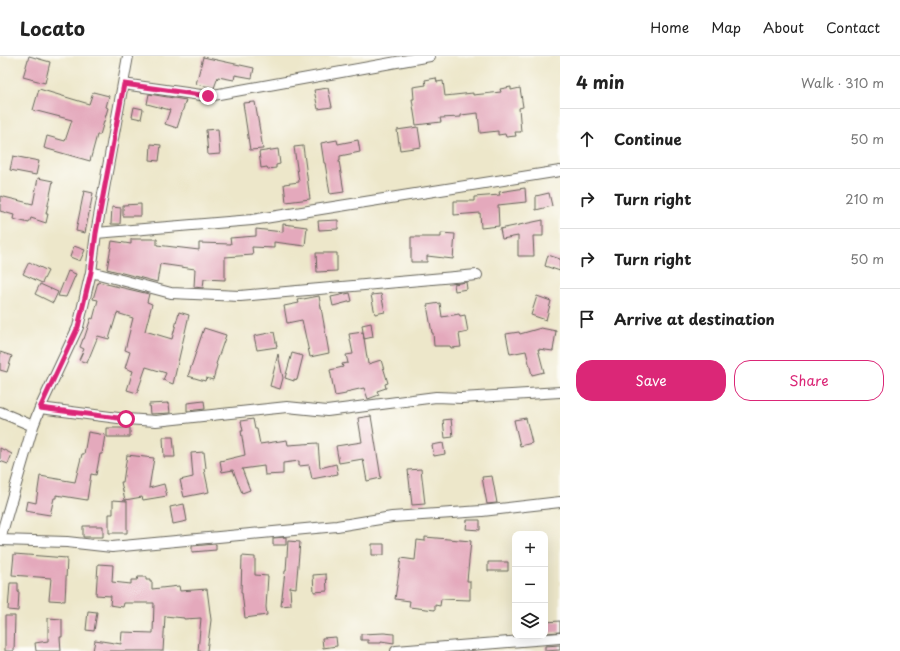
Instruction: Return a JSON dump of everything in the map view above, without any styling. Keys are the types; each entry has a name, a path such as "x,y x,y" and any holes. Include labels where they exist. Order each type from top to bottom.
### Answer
{"street":[{"path":"128,56 96,233 91,272 78,327 33,426 0,539 67,542 112,547 337,526 392,517 482,512 560,502"},
{"path":"124,84 208,96 430,56"},
{"path":"96,233 252,220 560,171"},
{"path":"91,272 171,293 240,296 477,276"},
{"path":"40,408 156,422 287,407 327,411 436,397 461,398 560,392"},
{"path":"0,412 33,426"},
{"path":"396,651 508,646 560,638"}],"building":[{"path":"29,56 50,62 45,83 23,77"},
{"path":"203,57 254,68 252,78 235,75 234,80 218,77 214,88 196,84"},
{"path":"436,78 437,82 443,81 445,96 473,93 473,95 483,94 501,92 500,89 511,87 511,90 520,88 523,107 519,108 521,132 515,132 516,136 506,137 505,134 498,135 498,131 480,133 478,113 461,115 461,117 440,118 441,122 416,125 412,99 414,99 413,87 426,85 425,80"},
{"path":"328,88 332,107 318,109 314,90"},
{"path":"39,89 89,104 93,92 109,96 106,107 108,108 100,135 97,135 90,161 44,148 47,136 65,141 72,120 33,110"},
{"path":"149,94 186,100 177,128 165,124 170,110 147,104"},
{"path":"255,102 263,149 250,150 243,103"},
{"path":"134,107 143,109 141,119 132,117"},
{"path":"418,127 421,147 400,150 397,130"},
{"path":"218,129 220,154 208,155 206,130"},
{"path":"337,140 338,144 358,140 360,152 340,156 339,161 344,192 330,194 321,143"},
{"path":"151,144 161,145 159,161 150,160"},
{"path":"303,146 310,199 286,202 284,184 299,182 294,147"},
{"path":"278,149 280,164 276,165 276,168 261,168 259,152"},
{"path":"13,156 39,161 36,175 10,170"},
{"path":"38,178 53,181 46,214 48,214 46,223 31,218 29,223 13,219 14,215 0,211 0,196 33,204"},
{"path":"525,188 526,202 498,205 499,226 481,228 480,213 454,215 454,201 474,201 474,197 500,195 499,192"},
{"path":"84,191 93,193 85,233 76,231"},
{"path":"549,193 552,206 536,210 536,196"},
{"path":"141,204 141,216 123,216 123,205"},
{"path":"112,207 121,208 120,224 111,224"},
{"path":"338,220 338,229 319,230 318,221"},
{"path":"543,220 543,236 533,236 534,256 518,256 518,236 502,239 500,229"},
{"path":"283,224 307,227 305,246 274,242 274,248 252,247 253,255 225,257 225,280 204,279 203,288 194,287 195,269 160,264 157,282 107,269 112,241 131,244 131,239 157,239 157,245 199,250 199,243 231,244 230,238 256,236 256,229 283,232"},
{"path":"441,233 455,234 453,259 427,256 427,262 411,262 411,237 441,237"},
{"path":"74,246 85,250 80,261 70,257"},
{"path":"316,253 337,253 337,271 317,272"},
{"path":"548,255 560,259 560,271 545,266"},
{"path":"29,262 48,271 42,283 23,274"},
{"path":"68,271 76,274 66,297 58,296"},
{"path":"98,282 149,294 147,302 152,304 145,331 172,339 179,312 189,315 173,384 163,380 166,373 146,367 137,393 127,390 133,371 125,368 130,352 125,350 133,318 117,313 109,339 98,336 87,363 79,360 84,349 80,347 91,318 93,319 98,300 93,299"},
{"path":"466,282 467,289 455,291 454,284"},
{"path":"40,284 58,292 53,303 35,294"},
{"path":"350,293 352,301 333,306 331,297"},
{"path":"381,294 385,312 375,314 371,295"},
{"path":"319,296 329,353 310,357 302,320 287,323 284,306 299,303 298,300"},
{"path":"537,296 551,301 546,320 531,315"},
{"path":"440,303 442,317 459,314 460,316 465,315 468,332 459,334 461,347 451,348 450,346 434,346 433,333 427,305"},
{"path":"371,323 373,337 364,339 362,325"},
{"path":"204,328 226,335 216,364 213,380 206,378 205,381 188,376"},
{"path":"541,328 556,331 553,351 538,349 544,372 532,375 526,351 510,354 506,334 519,332 520,334"},
{"path":"274,332 277,347 257,350 254,336"},
{"path":"363,332 368,364 381,360 388,383 385,384 386,388 377,391 379,395 368,399 364,388 335,396 330,370 343,367 342,364 348,363 346,355 353,354 349,334"},
{"path":"0,352 12,356 7,372 0,370"},
{"path":"292,353 303,356 297,380 294,379 294,381 285,378"},
{"path":"278,354 283,378 280,389 270,386"},
{"path":"204,401 205,409 187,411 187,403"},
{"path":"168,403 170,413 150,414 149,404"},
{"path":"371,416 381,478 367,481 363,459 339,463 336,446 362,442 358,418"},
{"path":"526,418 532,443 520,446 514,420"},
{"path":"253,419 260,444 287,440 288,445 318,443 320,468 336,464 338,474 312,479 309,465 299,466 299,461 283,463 283,474 265,475 264,466 242,469 250,490 242,493 233,470 222,472 220,461 245,455 241,421"},
{"path":"451,419 453,437 445,438 443,420"},
{"path":"107,428 130,428 130,437 107,437"},
{"path":"88,432 105,435 102,454 100,454 96,475 91,474 87,500 56,495 50,515 25,511 27,501 36,503 40,476 75,482 82,454 84,454"},
{"path":"163,437 173,437 175,457 164,457"},
{"path":"443,443 445,454 434,456 432,445"},
{"path":"0,448 12,454 8,464 0,461"},
{"path":"204,452 206,468 204,469 209,492 184,497 180,480 193,477 191,453"},
{"path":"127,455 154,458 149,488 164,484 167,496 143,500 142,497 125,500 121,482 123,482"},
{"path":"421,469 425,504 412,505 408,470"},
{"path":"492,476 497,503 487,504 482,477"},
{"path":"113,500 127,501 127,533 109,533 109,514 113,514"},
{"path":"184,504 187,521 173,524 170,507"},
{"path":"467,520 480,520 480,530 466,529"},
{"path":"83,526 103,526 103,537 83,537"},
{"path":"286,537 286,545 273,545 273,538"},
{"path":"425,537 471,541 467,581 470,581 470,600 441,599 440,606 435,605 435,610 409,607 410,601 395,599 401,558 415,560 417,540 425,541"},
{"path":"288,541 300,542 296,588 290,587 291,605 281,606 286,571"},
{"path":"216,544 216,550 192,552 192,546"},
{"path":"372,544 384,544 384,555 372,555"},
{"path":"14,554 67,558 65,601 49,600 51,578 12,575"},
{"path":"242,556 255,557 255,575 268,576 266,607 267,615 245,618 241,593"},
{"path":"488,562 508,562 508,571 488,571"},
{"path":"98,564 113,565 112,582 131,584 131,580 137,580 138,577 146,577 146,580 150,580 150,582 152,582 152,589 179,586 180,591 207,589 211,620 207,651 198,651 201,618 184,619 165,616 163,651 93,651 95,640 121,644 122,632 153,633 154,603 124,603 123,607 110,605 111,596 96,595"},
{"path":"326,574 327,591 314,592 313,575"},
{"path":"10,583 18,583 18,611 8,610"},
{"path":"88,611 97,612 94,631 86,630"},
{"path":"5,616 15,616 14,651 5,651"},
{"path":"48,618 62,619 62,637 60,637 61,651 36,651 35,643 48,641"},
{"path":"560,621 560,632 548,633 548,622"},
{"path":"361,634 394,634 394,643 381,641 381,643 368,643 368,640 361,640"},
{"path":"336,637 337,646 323,648 322,638"},
{"path":"560,645 560,650 545,651 545,646"}],"route":[{"path":"126,419 40,408 78,327 91,272 96,233 124,84 208,96"}]}
